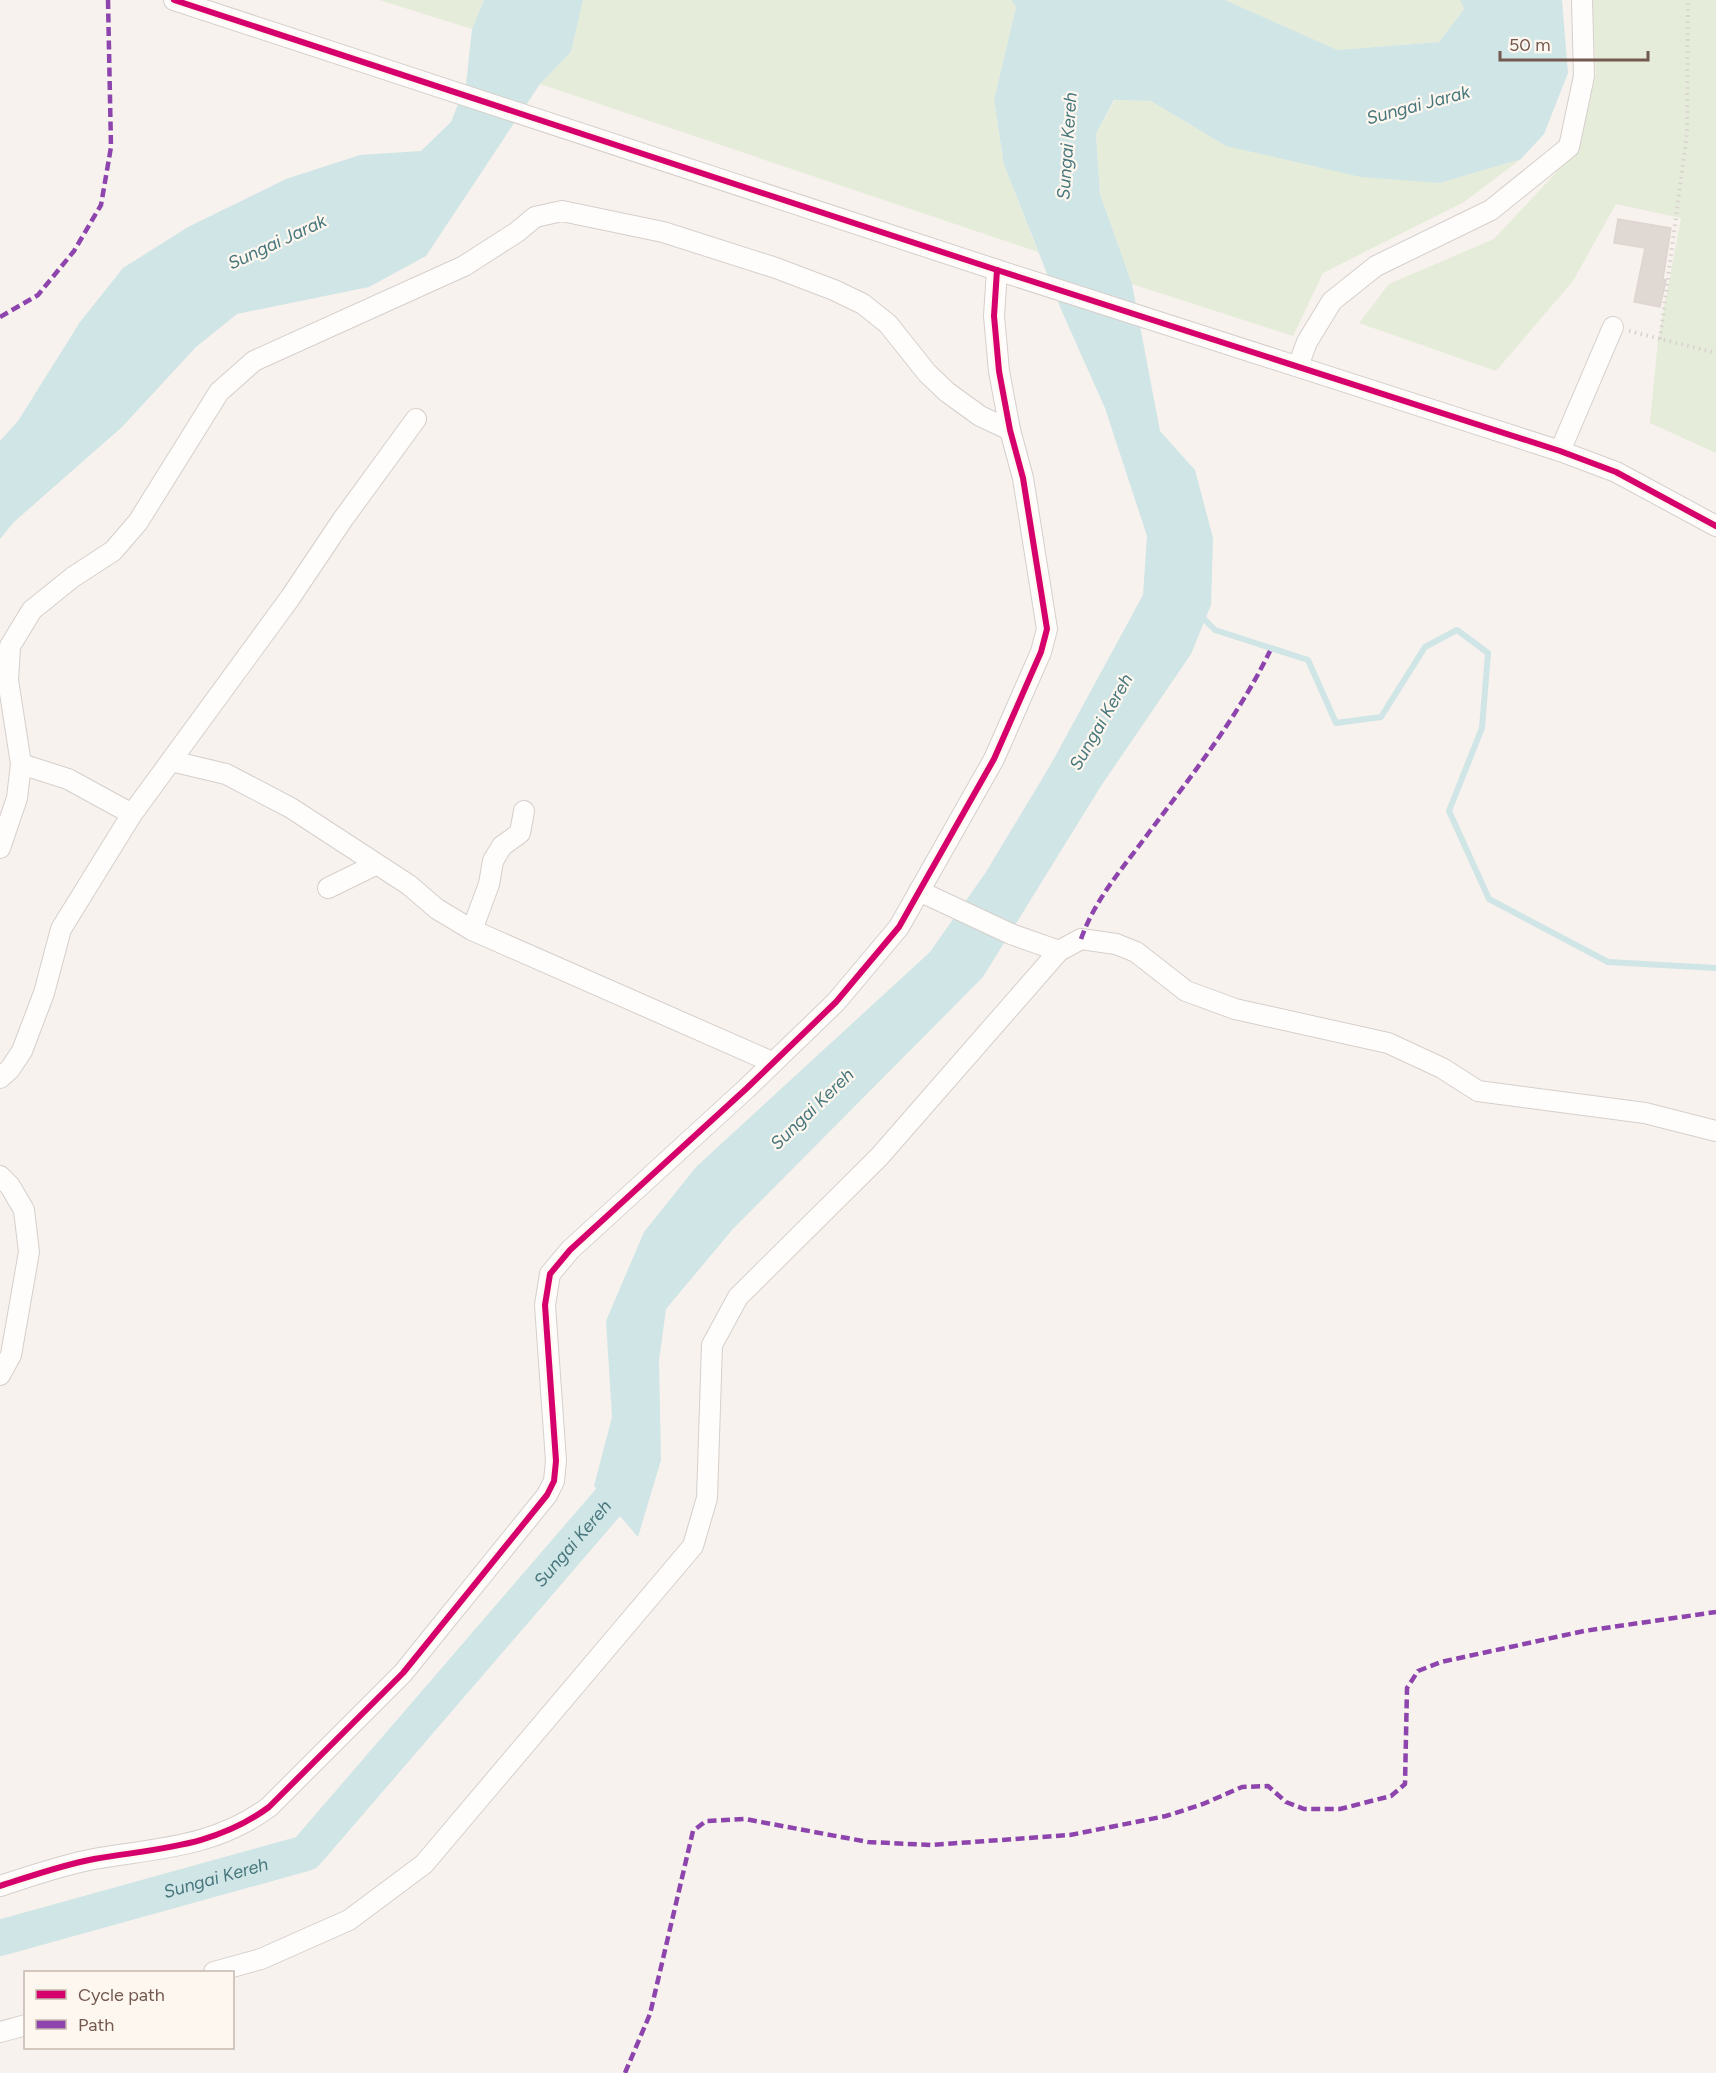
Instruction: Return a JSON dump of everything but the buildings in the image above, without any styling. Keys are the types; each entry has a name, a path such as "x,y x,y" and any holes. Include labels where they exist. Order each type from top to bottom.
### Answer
{"street":[{"path":"174,0 1004,272 1560,451 1616,472 1716,526"},
{"path":"1298,366 1307,342 1332,301 1376,266 1491,210 1569,147 1584,76 1582,0"},
{"path":"0,848 17,798 21,764 8,680 10,646 32,610 73,577 113,550 138,522 219,392 254,361 464,266 518,232 535,217 562,211 663,232 776,268 834,290 863,304 888,324 927,373 947,392 980,416 1010,430"},
{"path":"0,1886 66,1865 130,1855 220,1836 245,1824 269,1807 403,1673 547,1495 554,1481 556,1461 545,1305 550,1274 570,1250 843,993 926,894 994,759 1041,652 1047,629 1023,478 1010,430 994,316 1004,272"},
{"path":"1560,451 1613,327"},
{"path":"0,1078 10,1069 22,1051 44,993 61,929 132,814 290,598 343,519 416,418"},
{"path":"171,760 226,774 291,808 375,865 409,885 437,909 472,930 772,1062"},
{"path":"21,764 69,779 132,814"},
{"path":"472,930 489,884 493,861 502,846 520,832 524,811"},
{"path":"328,888 375,865"},
{"path":"926,894 1011,934 1059,951"},
{"path":"218,1971 261,1959 349,1920 424,1864 693,1546 707,1498 712,1345 738,1297 879,1158 1059,951 1081,939 1116,944 1136,952 1186,991 1235,1009 1388,1043 1442,1068 1478,1091 1645,1113 1716,1131"},
{"path":"0,1176 10,1186 24,1210 29,1252 11,1355 0,1375"},
{"path":"0,2032 24,2026"}],"path":[{"path":"1660,339 1687,133 1688,0"},
{"path":"1613,327 1716,353"}],"green space":[{"path":"379,0 484,0 472,29"},
{"path":"583,0 1011,0 1016,7 994,100 1004,165 1038,252 540,84 571,52"},
{"path":"1225,0 1460,0 1464,9 1439,42 1336,50"},
{"path":"1592,0 1716,0 1716,453 1650,423 1658,340 1681,218 1616,204 1573,281 1496,371 1359,323 1389,284 1494,239 1579,148 1596,74"},
{"path":"1115,100 1151,101 1226,146 1440,183 1521,159 1464,202 1323,273 1293,336 1132,284 1100,194 1096,134"}],"water":[{"name":"Sungai Jarak","path":"484,0 583,0 571,52 540,84 426,256 369,287 237,314 196,347 122,427 14,522 0,539 0,441 18,421 80,322 123,268 188,227 286,179 360,155 421,151 451,122 466,84 472,29"},
{"name":"Sungai Jarak","path":"1011,0 1225,0 1337,50 1439,42 1464,9 1460,0 1562,0 1568,73 1544,134 1521,159 1440,183 1361,177 1226,146 1151,101 1114,100 1096,134 1100,194 1132,284 1160,431 1195,470 1213,538 1211,605 1191,654 1101,786 983,977 732,1230 666,1309 659,1361 661,1460 638,1537 594,1486 612,1417 606,1321 644,1232 696,1167 930,952 986,872 1051,764 1143,595 1147,536 1105,408 1063,314 1004,165 994,100 1016,7"}],"waterway":[{"path":"1200,615 1215,630 1308,660 1336,723 1381,717 1425,647 1457,630 1488,653 1482,728 1449,811 1489,899 1608,962 1716,968"},
{"name":"Sungai Kereh","path":"0,1938 306,1853 630,1477 630,1461"}],"marked path":[{"path":"0,317 38,295 74,251 101,205 111,147 108,0"},
{"path":"1081,939 1094,909 1214,744 1258,675 1270,651"},
{"path":"625,2073 650,2014 693,1831 706,1821 745,1819 868,1842 931,1845 1070,1835 1166,1816 1203,1804 1242,1787 1268,1786 1286,1802 1304,1809 1340,1809 1391,1796 1405,1784 1407,1688 1418,1671 1441,1662 1584,1631 1716,1612"}],"cycle path":[{"path":"174,0 997,270 1560,451 1616,472 1716,526"},
{"path":"0,1886 82,1861 185,1844 207,1838 249,1820 269,1807 403,1673 547,1495 554,1481 556,1461 545,1305 550,1274 570,1250 747,1088 836,1002 899,927 994,759 1041,652 1047,629 1023,478 1010,430 999,371 994,316 997,270"}]}
